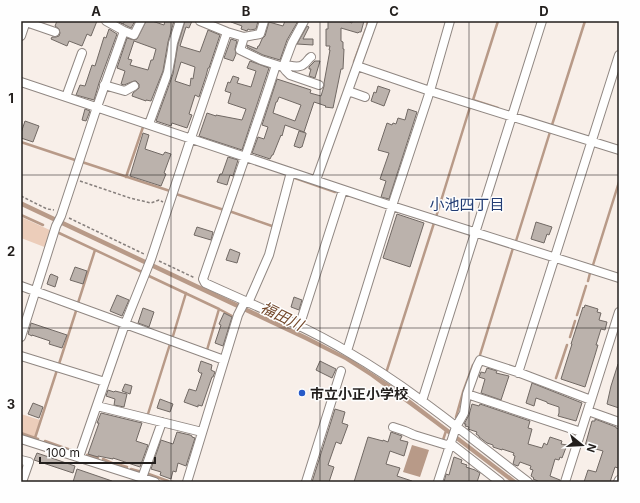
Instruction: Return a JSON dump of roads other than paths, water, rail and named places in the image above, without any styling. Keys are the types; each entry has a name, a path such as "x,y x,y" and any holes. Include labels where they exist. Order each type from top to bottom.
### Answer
{"street":[{"path":"106,21 134,35 141,21"},
{"path":"149,124 168,72 173,43 180,21"},
{"path":"200,21 244,37 260,34 264,21"},
{"path":"304,21 281,65 256,126 203,279 205,283 299,326 347,351 422,400 453,437 500,482"},
{"path":"316,180 373,21"},
{"path":"347,351 392,206 430,91 450,21"},
{"path":"422,400 542,21"},
{"path":"21,36 26,22 55,32"},
{"path":"21,338 56,226 62,214 104,85 124,31"},
{"path":"79,457 124,324 152,258 227,32"},
{"path":"244,37 240,50 257,58 281,65 299,67 303,66 311,57"},
{"path":"66,97 82,53"},
{"path":"518,373 619,54"},
{"path":"281,65 290,75 319,85"},
{"path":"357,66 430,91 619,150"},
{"path":"21,82 343,190 619,278"},
{"path":"104,85 125,91 134,86"},
{"path":"348,91 365,97"},
{"path":"187,482 239,313 246,302 269,254 291,172"},
{"path":"299,326 343,190"},
{"path":"21,286 224,360"},
{"path":"565,482 619,312"},
{"path":"21,356 104,382"},
{"path":"438,482 453,437 464,413 467,394 480,360 591,400"},
{"path":"306,482 341,371"},
{"path":"467,394 581,432"},
{"path":"97,406 202,432"},
{"path":"588,412 619,422"},
{"path":"142,478 162,422"},
{"path":"393,427 414,435 453,437 528,482"},
{"path":"21,439 155,482"},
{"path":"21,460 29,462 22,482"}],"waterway":[{"path":"367,25 368,21"},
{"path":"498,21 473,100 498,108"},
{"path":"552,125 585,21"},
{"path":"354,62 366,29"},
{"path":"436,217 470,107"},
{"path":"126,177 143,127"},
{"path":"516,241 550,132"},
{"path":"21,142 75,160"},
{"path":"82,162 170,191"},
{"path":"292,177 335,192"},
{"path":"593,265 619,182"},
{"path":"176,194 224,210"},
{"path":"229,211 272,226"},
{"path":"21,215 43,225"},
{"path":"387,370 434,223"},
{"path":"59,233 142,272"},
{"path":"480,355 513,248"},
{"path":"78,303 95,250"},
{"path":"588,281 590,273"},
{"path":"149,276 219,309 207,350"},
{"path":"577,315 586,286"},
{"path":"173,336 186,293"},
{"path":"219,309 234,317"},
{"path":"59,364 76,311"},
{"path":"570,337 575,321"},
{"path":"148,414 170,344"},
{"path":"556,378 567,345"},
{"path":"456,417 473,365"},
{"path":"35,438 57,370"},
{"path":"443,440 446,431"},
{"path":"21,433 38,439"},
{"path":"45,441 62,447"},
{"path":"65,448 74,451"},
{"path":"87,455 98,458"},
{"path":"103,459 112,463"},
{"path":"117,464 127,467"},
{"path":"131,469 142,472"},
{"path":"146,473 168,481"}],"place":[{"name":"市立小正小学校","path":"302,393"}],"district":[{"name":"小池四丁目","path":"467,204"}],"water label":[{"name":"福田川","path":"282,316"}]}
